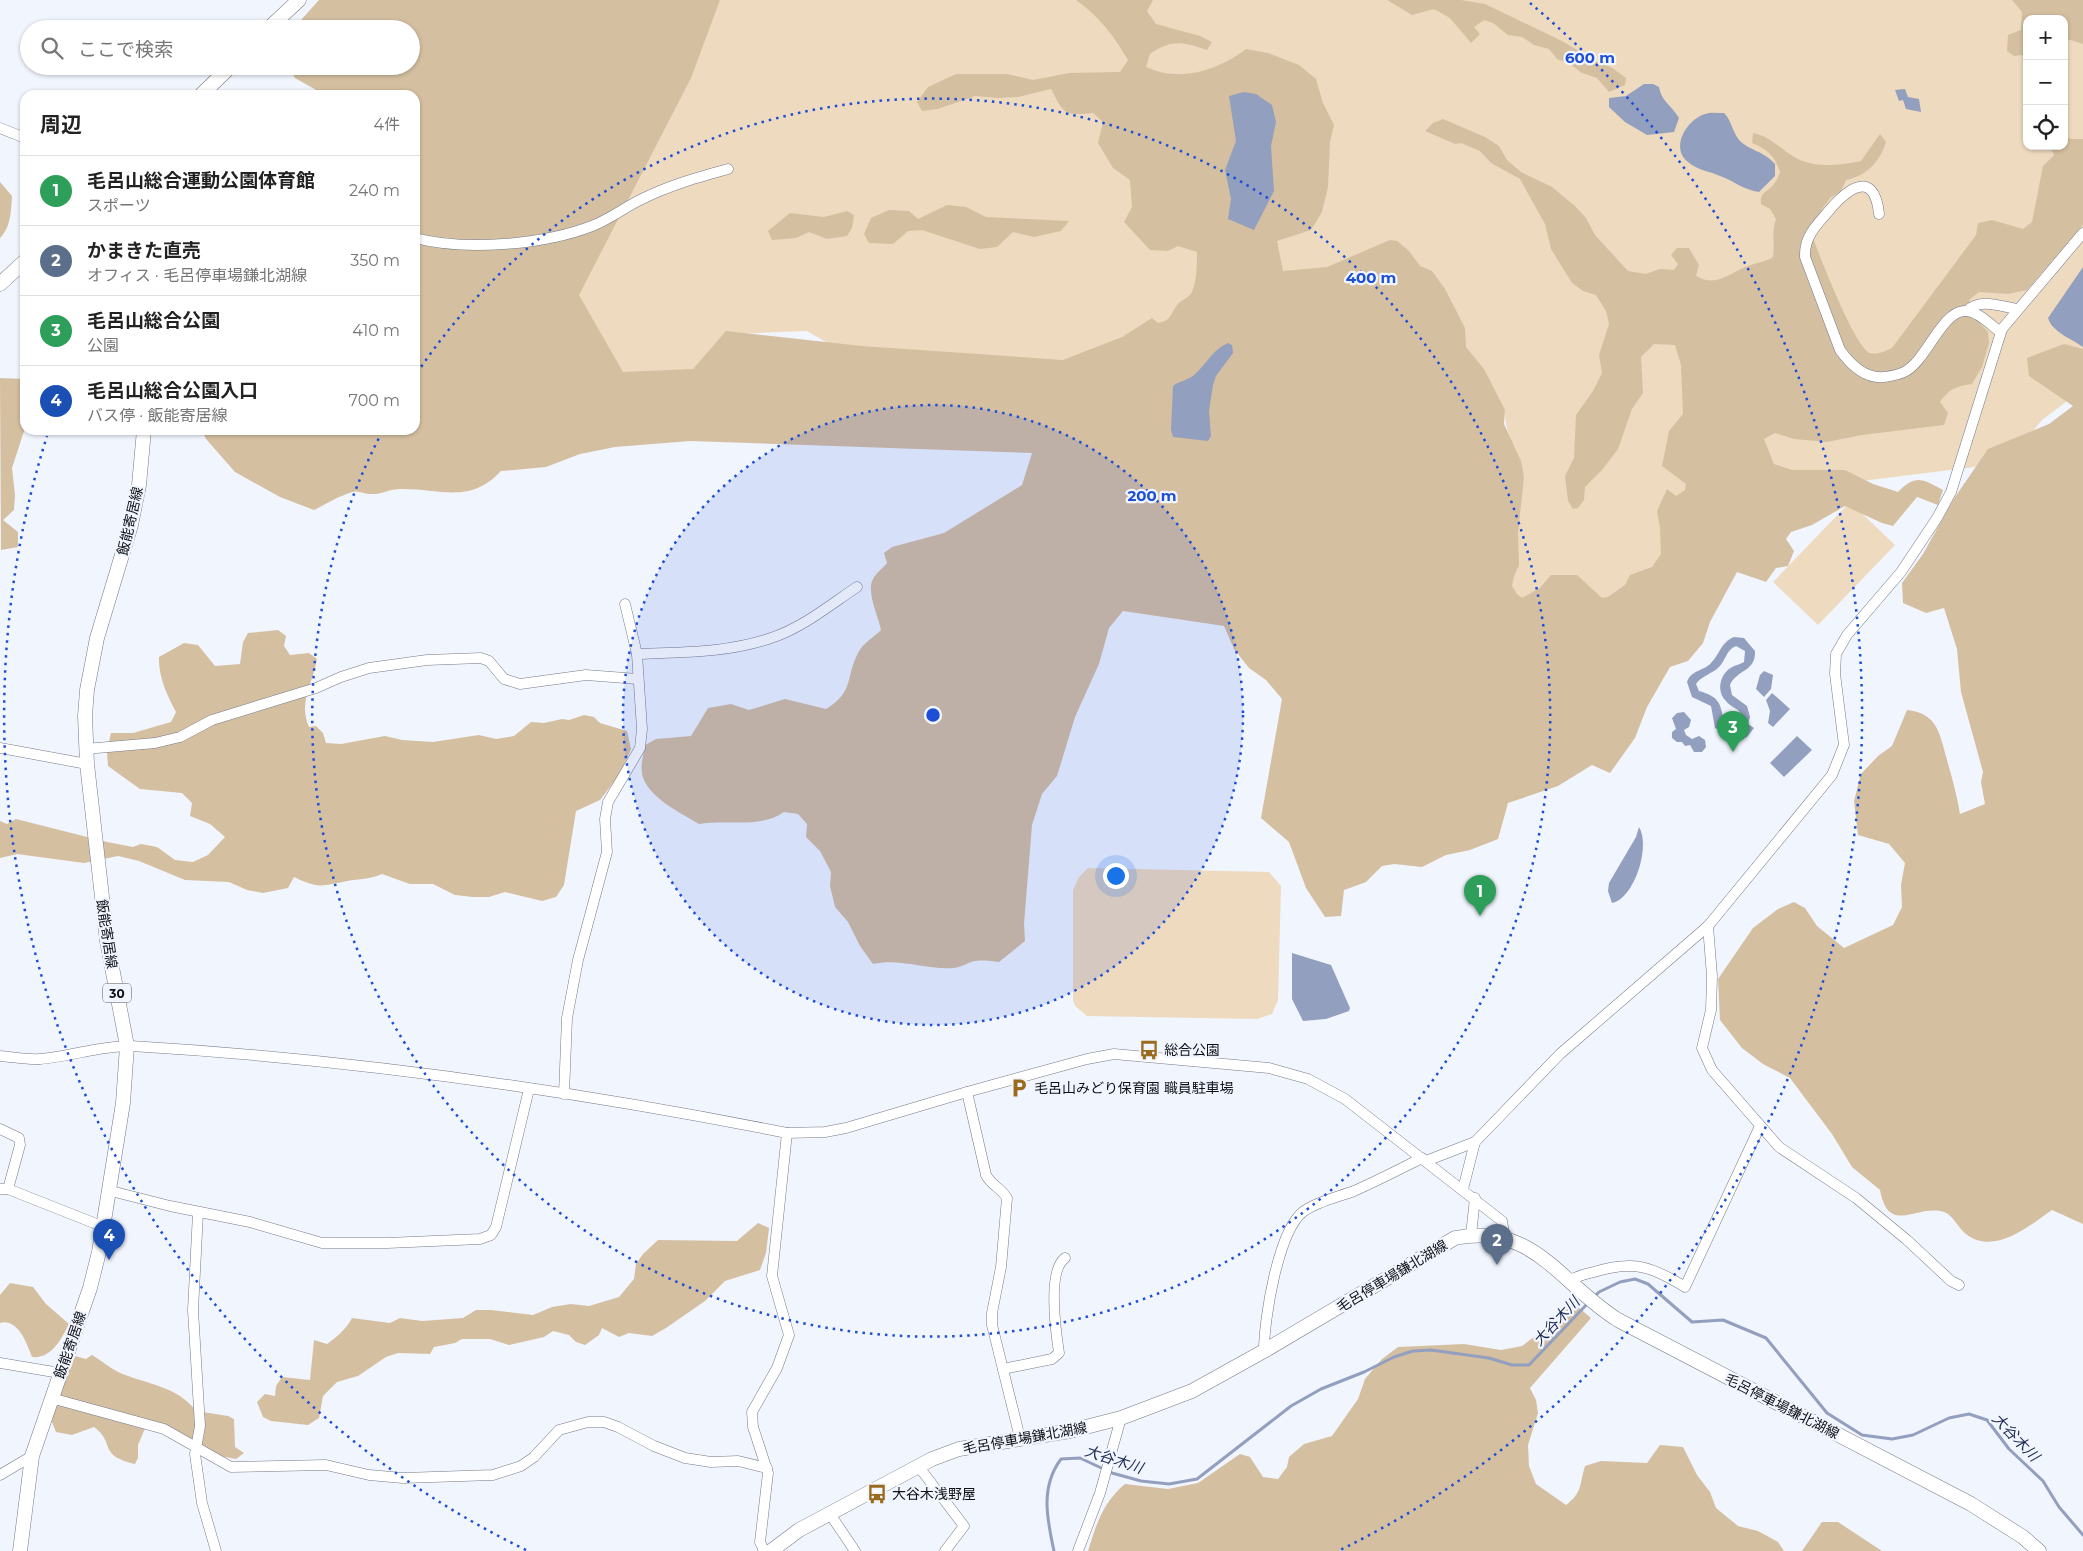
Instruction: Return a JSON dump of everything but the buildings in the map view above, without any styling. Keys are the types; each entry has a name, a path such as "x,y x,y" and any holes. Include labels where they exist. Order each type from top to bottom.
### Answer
{"main road":[{"path":"278,20 299,0"},
{"path":"206,90 222,75"},
{"path":"0,284 20,266"},
{"name":"飯能寄居線","path":"20,1551 32,1456 90,1288 104,1227 123,1103 128,1046 107,941 85,749 87,690 92,662 97,638 131,525 139,485 144,435"},
{"name":"毛呂停車場鎌北湖線","path":"771,1551 798,1530 918,1467 959,1449 1070,1431 1121,1418 1192,1391 1264,1351 1455,1238 1471,1235 1491,1235 1533,1250 1589,1300 1636,1330 1972,1504 2023,1537 2039,1551"}],"street":[{"path":"0,128 20,136"},
{"path":"420,239 439,244 471,244 508,242 563,234 603,222 656,192 728,169"},
{"path":"1879,214 1878,201 1873,192 1868,188 1852,188 1842,195 1815,227 1806,245 1805,257 1840,350 1847,360 1867,374 1880,377 1895,376 1907,371 1947,321 1957,312 1966,311 1977,314 2000,332"},
{"path":"1264,1351 1275,1271 1293,1224 1299,1215 1311,1206 1355,1190 1424,1160 1475,1142 1560,1054 1708,926 1744,880 1812,803 1837,766 1844,745 1835,674 1836,654 1855,624 1886,592 1901,572 1948,498 2000,332 2083,232"},
{"path":"1966,311 1972,305 1980,303 2018,309"},
{"path":"637,654 724,649 771,638 796,627 857,587"},
{"path":"564,1094 567,1018 578,960 606,859 605,819 608,802 640,748 642,728 637,654 625,604"},
{"path":"85,749 155,743 180,737 212,720 278,701 368,668 427,660 481,658 489,661 504,679 520,684 586,675 638,679"},
{"path":"0,749 87,764"},
{"path":"1708,926 1712,976 1711,1010 1702,1048 1712,1070 1779,1148 1856,1198 1907,1240 1951,1281 1959,1285"},
{"path":"0,1056 38,1059 128,1046 436,1075 564,1094 787,1132 825,1132 846,1128 967,1092 1087,1059 1114,1054 1269,1068 1308,1079 1328,1088 1475,1198 1502,1221 1505,1239"},
{"path":"110,1191 198,1213 250,1222 322,1243 387,1244 469,1240 491,1235 496,1227 529,1089"},
{"path":"967,1092 978,1148 986,1175 989,1180 1003,1191 1007,1198 1001,1267 992,1313 992,1325 1020,1438"},
{"path":"1569,1282 1573,1278 1602,1269 1630,1265 1652,1269 1685,1287 1760,1126"},
{"path":"0,1129 19,1138 20,1144 4,1189 104,1227"},
{"path":"764,1551 760,1542 767,1468 753,1427 752,1412 777,1368 789,1334 772,1276 787,1132"},
{"path":"1463,1189 1475,1142"},
{"path":"1471,1235 1475,1198"},
{"path":"198,1213 193,1310 200,1426 196,1448 197,1477 216,1551"},
{"path":"1004,1369 1052,1359 1059,1353 1054,1304 1057,1269 1065,1258"},
{"path":"0,1363 60,1373"},
{"path":"51,1398 156,1426 231,1466 326,1465 369,1475 403,1478 493,1475 521,1466 534,1457 559,1430 588,1422 604,1422 618,1427 671,1454 685,1458 711,1462 738,1461 767,1468"},
{"path":"1078,1551 1104,1477 1121,1418"},
{"path":"0,1475 32,1456"},
{"path":"918,1467 964,1526 945,1551"},
{"path":"830,1514 855,1551"}],"shaded area":[{"path":"319,0 720,0 691,78 579,295 623,372 693,369 726,331 862,346 1063,360 1122,337 1152,318 1158,323 1165,321 1170,317 1177,305 1192,292 1196,277 1197,252 1178,246 1168,251 1150,250 1124,222 1132,207 1130,180 1113,168 1098,143 1103,122 1093,113 1076,114 1066,112 1051,89 1018,97 975,96 938,109 922,111 917,102 928,87 956,74 1007,74 1033,80 1069,73 1120,72 1128,60 1123,51 1099,20 1076,0 1153,0 1147,11 1156,24 1200,36 1212,42 1207,50 1177,43 1158,49 1150,54 1146,67 1159,72 1186,74 1199,72 1223,63 1246,49 1268,53 1299,65 1316,79 1323,103 1334,125 1330,142 1328,187 1322,212 1311,230 1277,241 1283,271 1327,267 1390,240 1397,241 1409,251 1420,266 1432,271 1445,289 1465,328 1466,347 1484,369 1505,410 1504,424 1521,461 1524,477 1518,533 1519,565 1512,586 1522,598 1540,588 1551,575 1577,575 1602,598 1608,597 1625,585 1630,575 1652,567 1661,554 1657,511 1667,489 1676,496 1685,490 1686,484 1662,466 1669,431 1683,414 1681,365 1675,345 1654,344 1641,357 1643,393 1632,409 1618,449 1602,470 1585,487 1584,500 1578,508 1573,509 1568,501 1565,476 1574,458 1576,415 1593,391 1602,373 1599,355 1609,324 1606,311 1596,295 1583,291 1572,283 1551,249 1545,224 1520,179 1491,163 1480,151 1461,143 1455,144 1425,131 1433,123 1443,119 1485,137 1499,146 1507,160 1521,172 1552,187 1575,206 1586,218 1595,235 1628,271 1646,274 1660,269 1674,270 1678,264 1671,255 1677,248 1689,248 1699,265 1696,276 1711,281 1724,278 1773,257 1776,219 1770,209 1761,204 1761,200 1763,194 1772,187 1780,172 1770,154 1752,143 1753,133 1772,141 1788,153 1807,163 1830,165 1861,161 1880,134 1886,142 1876,162 1860,175 1846,180 1841,191 1830,198 1809,227 1846,316 1863,347 1870,353 1892,348 1976,235 1978,223 1992,220 2023,229 2032,222 2043,166 2054,155 2052,150 2068,150 2068,137 2083,139 2083,225 2027,290 2008,294 1979,292 1970,299 1969,304 1976,319 1988,332 1989,343 1982,367 1972,384 1954,389 1940,402 1948,413 1944,425 1862,435 1827,442 1794,439 1775,433 1764,439 1774,464 1792,470 1845,470 1873,484 1898,492 1904,486 1919,480 1943,490 1938,505 1917,497 1893,526 1845,506 1812,525 1791,532 1786,539 1794,551 1788,566 1776,568 1766,582 1737,572 1710,622 1703,643 1688,661 1670,667 1647,707 1635,738 1610,773 1592,765 1558,786 1508,803 1498,839 1470,850 1446,855 1422,867 1394,864 1382,866 1366,882 1344,890 1341,916 1325,917 1306,888 1289,842 1261,818 1282,699 1266,680 1249,668 1234,649 1224,626 1123,611 1109,628 1099,664 1075,717 1057,776 1042,794 1032,825 1024,924 1025,941 999,962 975,961 953,968 893,962 873,964 860,946 848,922 835,907 830,886 831,872 820,851 806,837 807,824 798,814 784,812 775,817 754,822 699,824 661,800 648,787 642,772 645,745 656,739 691,736 708,708 731,704 749,710 785,699 826,709 845,690 860,649 881,630 873,604 871,584 874,577 887,563 884,553 892,547 944,533 1022,485 1032,453 690,441 615,447 580,454 546,467 501,471 478,488 466,491 441,492 400,489 374,494 354,492 337,498 314,510 280,497 235,472 206,439 204,435 420,435 420,90 316,90 295,78 293,75 420,75 420,20 301,20"},
{"path":"720,0 2083,0 2083,406 2070,399 2042,420 2006,463 1734,497 1599,697 1469,621 1524,477 1509,436 1505,410 1187,351 890,379 807,331 734,334 730,397 612,405 566,287"},
{"path":"1387,0 1461,0 1485,4 1562,41 1597,62 1611,67 1626,78 1625,85 1609,92 1597,78 1582,73 1570,64 1557,59 1549,49 1534,45 1522,37 1508,35 1493,23 1484,20 1474,27 1480,34 1471,43 1450,18 1434,9 1412,15"},
{"path":"2012,0 2083,0 2083,44 2068,39 2068,15 2023,15 2023,55 2014,56 2007,51 2008,35 2021,30 2022,12"},
{"path":"0,182 12,196 8,224 0,238"},
{"path":"947,205 966,207 986,217 1069,221 1061,231 1034,237 1013,232 997,247 980,249 922,230 908,231 893,244 869,243 864,234 871,218 889,210 909,211 918,219"},
{"path":"847,211 854,215 852,228 847,236 827,239 809,232 796,238 772,240 768,231 790,213 824,217"},
{"path":"2064,344 2083,349 2083,1224 2052,1210 2033,1224 2011,1236 1988,1242 1977,1240 1966,1234 1951,1216 1944,1212 1934,1210 1897,1215 1890,1212 1884,1204 1880,1190 1852,1167 1832,1134 1790,1078 1763,1064 1742,1048 1720,1020 1718,979 1753,928 1778,909 1794,902 1805,908 1817,926 1844,948 1893,925 1902,907 1901,885 1905,863 1889,844 1858,835 1854,801 1861,774 1878,756 1892,746 1907,710 1925,716 1936,727 1942,742 1960,814 1985,804 1981,782 1983,772 1961,692 1957,649 1944,608 1926,613 1903,603 1902,583 1923,554 1953,500 1988,449 2049,424 2073,406 2029,376 2027,358"},
{"path":"0,378 20,379 20,435 23,435 12,468 15,495 14,510 3,520 18,532 18,547 1,550"},
{"path":"1850,502 1895,545 1818,625 1773,582"},
{"path":"278,630 286,636 284,646 290,655 309,653 317,659 307,693 305,709 309,727 316,726 323,733 326,743 341,744 385,736 402,740 433,742 479,735 496,739 514,736 531,722 544,723 562,719 569,720 584,715 594,717 600,723 627,731 631,749 620,774 600,800 576,811 564,885 556,897 542,901 505,892 489,897 455,895 433,884 410,884 382,874 325,885 315,885 294,877 288,888 263,893 247,890 229,882 185,880 139,861 118,856 84,863 17,854 0,858 0,821 7,824 16,819 107,842 133,847 141,844 157,847 175,860 193,862 208,855 225,837 210,824 190,816 192,803 182,793 140,789 108,766 107,752 111,733 133,733 171,722 176,712 164,685 159,657 184,643 198,645 215,666 240,664 243,642 248,633"},
{"path":"1088,868 1269,872 1281,886 1278,1000 1272,1014 1257,1019 1087,1016 1075,1006 1073,1000 1073,890 1079,877"},
{"path":"758,1223 769,1228 766,1253 760,1270 725,1281 705,1301 652,1336 629,1333 619,1337 602,1328 599,1335 585,1345 576,1342 569,1335 553,1331 544,1337 509,1345 490,1339 462,1339 455,1343 434,1347 430,1354 398,1353 386,1357 358,1376 337,1382 323,1396 319,1418 308,1425 271,1421 263,1417 257,1402 265,1394 275,1396 276,1386 282,1377 310,1380 314,1340 327,1344 341,1332 352,1318 390,1323 400,1318 422,1321 463,1318 476,1310 533,1315 552,1307 571,1304 589,1306 619,1297 634,1279 636,1264 643,1254 658,1240 737,1241"},
{"path":"10,1283 33,1287 46,1304 69,1324 59,1342 45,1355 32,1357 17,1328 6,1322 0,1323 0,1295"},
{"path":"1571,1301 1591,1318 1530,1388 1536,1400 1538,1413 1528,1445 1529,1466 1536,1484 1566,1505 1580,1488 1585,1466 1601,1461 1647,1463 1660,1445 1683,1447 1697,1475 1710,1492 1716,1508 1738,1526 1758,1531 1778,1542 1784,1551 1088,1551 1101,1515 1111,1498 1125,1484 1168,1489 1198,1483 1240,1454 1250,1457 1263,1477 1278,1479 1287,1467 1289,1457 1304,1444 1332,1436 1358,1399 1365,1379 1382,1359 1398,1347 1464,1344 1501,1350 1522,1346 1547,1327"},
{"path":"92,1355 118,1372 171,1391 189,1403 196,1411 228,1416 234,1419 235,1447 244,1453 236,1459 220,1456 146,1426 138,1445 138,1458 135,1464 116,1457 111,1453 101,1433 94,1427 72,1435 56,1432 52,1422 54,1409 75,1356 86,1359"},
{"path":"1822,1522 1838,1522 1882,1551 1802,1551"}],"water":[{"path":"1644,84 1653,84 1659,87 1664,100 1679,118 1674,132 1647,135 1625,122 1609,107 1609,98 1626,96"},
{"path":"1905,89 1908,97 1919,99 1921,112 1906,109 1903,100 1899,101 1895,90"},
{"path":"1244,92 1256,94 1272,105 1276,122 1271,146 1274,191 1254,230 1228,219 1231,199 1225,170 1236,141 1229,96"},
{"path":"1707,113 1724,113 1739,140 1766,156 1775,164 1775,176 1759,192 1695,167 1683,156 1680,142 1692,122"},
{"path":"2083,267 2083,347 2058,331 2048,318"},
{"path":"1228,343 1232,345 1233,353 1216,376 1213,385 1209,411 1211,436 1208,441 1173,437 1171,430 1173,386 1189,379 1199,371 1218,349"},
{"path":"1734,637 1744,638 1755,651 1752,663 1730,685 1732,695 1747,706 1750,717 1748,724 1754,728 1747,737 1730,742 1730,735 1715,728 1711,706 1692,697 1687,682 1691,675 1705,668 1714,660 1723,645","holes":["1736,646 1745,651 1744,662 1729,669 1721,680 1720,689 1723,697 1741,714 1738,724 1730,726 1724,721 1718,701 1699,691 1696,684 1719,667 1733,648"]},
{"path":"1764,671 1773,675 1771,689 1764,697 1756,689 1760,675"},
{"path":"1772,693 1790,709 1773,727 1768,723 1770,711 1766,700"},
{"path":"1684,712 1691,720 1689,727 1684,730 1686,735 1692,739 1699,736 1705,740 1706,747 1702,752 1694,752 1690,745 1685,746 1682,742 1677,742 1672,738 1672,732 1676,729 1672,718 1677,713"},
{"path":"1797,736 1812,750 1784,777 1770,763"},
{"path":"1639,827 1643,847 1638,871 1627,892 1620,899 1612,903 1608,891 1609,883 1636,837"},
{"path":"1292,953 1331,965 1350,1008 1349,1011 1326,1019 1303,1021 1292,999"}],"waterway":[{"name":"大谷木川","path":"1593,1298 1599,1292 1620,1282 1635,1279 1648,1284 1692,1322 1723,1320 1766,1338 1827,1413 1862,1435 1892,1439 1913,1435 1949,1418 1969,1414 1987,1420 2009,1449 2043,1481 2059,1507 2083,1535"},
{"name":"大谷木川","path":"1054,1551 1047,1504 1050,1481 1061,1459 1080,1458 1112,1473 1141,1481 1169,1484 1197,1479 1291,1406 1321,1389 1364,1372 1394,1357 1413,1351 1431,1350 1489,1358 1512,1365 1529,1365 1589,1302"}],"place":[{"name":"毛呂山総合公園","path":"1733,752"},
{"name":"毛呂山総合運動公園体育館","path":"1480,916"},
{"name":"総合公園","path":"1149,1050"},
{"name":"毛呂山みどり保育園 職員駐車場","path":"1019,1088"},
{"name":"毛呂山総合公園入口","path":"109,1260"},
{"name":"かまきた直売","path":"1497,1265"},
{"name":"大谷木浅野屋","path":"877,1494"}]}
